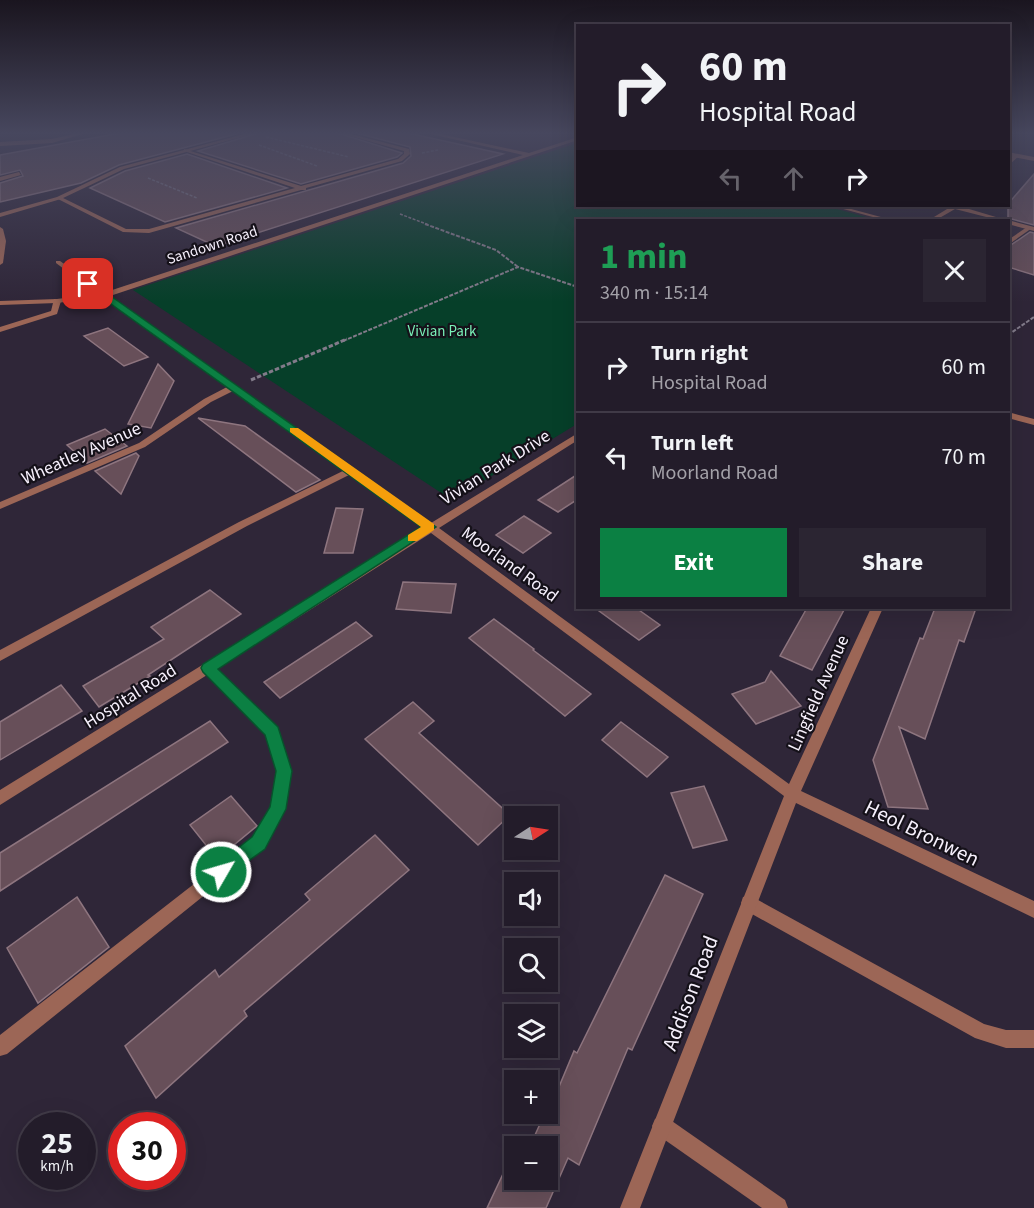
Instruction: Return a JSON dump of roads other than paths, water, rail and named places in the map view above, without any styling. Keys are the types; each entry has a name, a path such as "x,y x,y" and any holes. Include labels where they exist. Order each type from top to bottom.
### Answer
{"street":[{"path":"0,215 59,198 77,189"},
{"path":"59,198 125,231 149,231 303,189"},
{"name":"Sandown Road","path":"0,303 57,301 104,295 424,189"},
{"path":"839,207 885,219"},
{"path":"934,219 953,207"},
{"path":"958,207 1000,219"},
{"path":"1010,222 1032,228"},
{"path":"1010,242 1032,228"},
{"path":"0,229 3,241 0,263"},
{"name":"Moorland Road","path":"58,262 430,527 792,794"},
{"path":"0,330 54,312 57,301"},
{"name":"Wheatley Avenue","path":"0,506 142,446 162,434 194,407 233,387"},
{"path":"1010,416 1034,422"},
{"name":"Vivian Park Drive","path":"430,527 576,437"},
{"path":"0,656 243,524 351,471"},
{"name":"Hospital Road","path":"0,798 430,527"},
{"name":"Lingfield Avenue","path":"792,794 877,609"},
{"path":"0,1047 258,843 278,809 284,771 272,731 208,668"},
{"name":"Addison Road","path":"630,1208 792,794"},
{"name":"Heol Bronwen","path":"792,794 1034,910"},
{"path":"749,903 981,1032 1006,1040 1034,1039"},
{"path":"662,1126 777,1208"}],"park label":[{"name":"Vivian Park","path":"442,331"}]}
